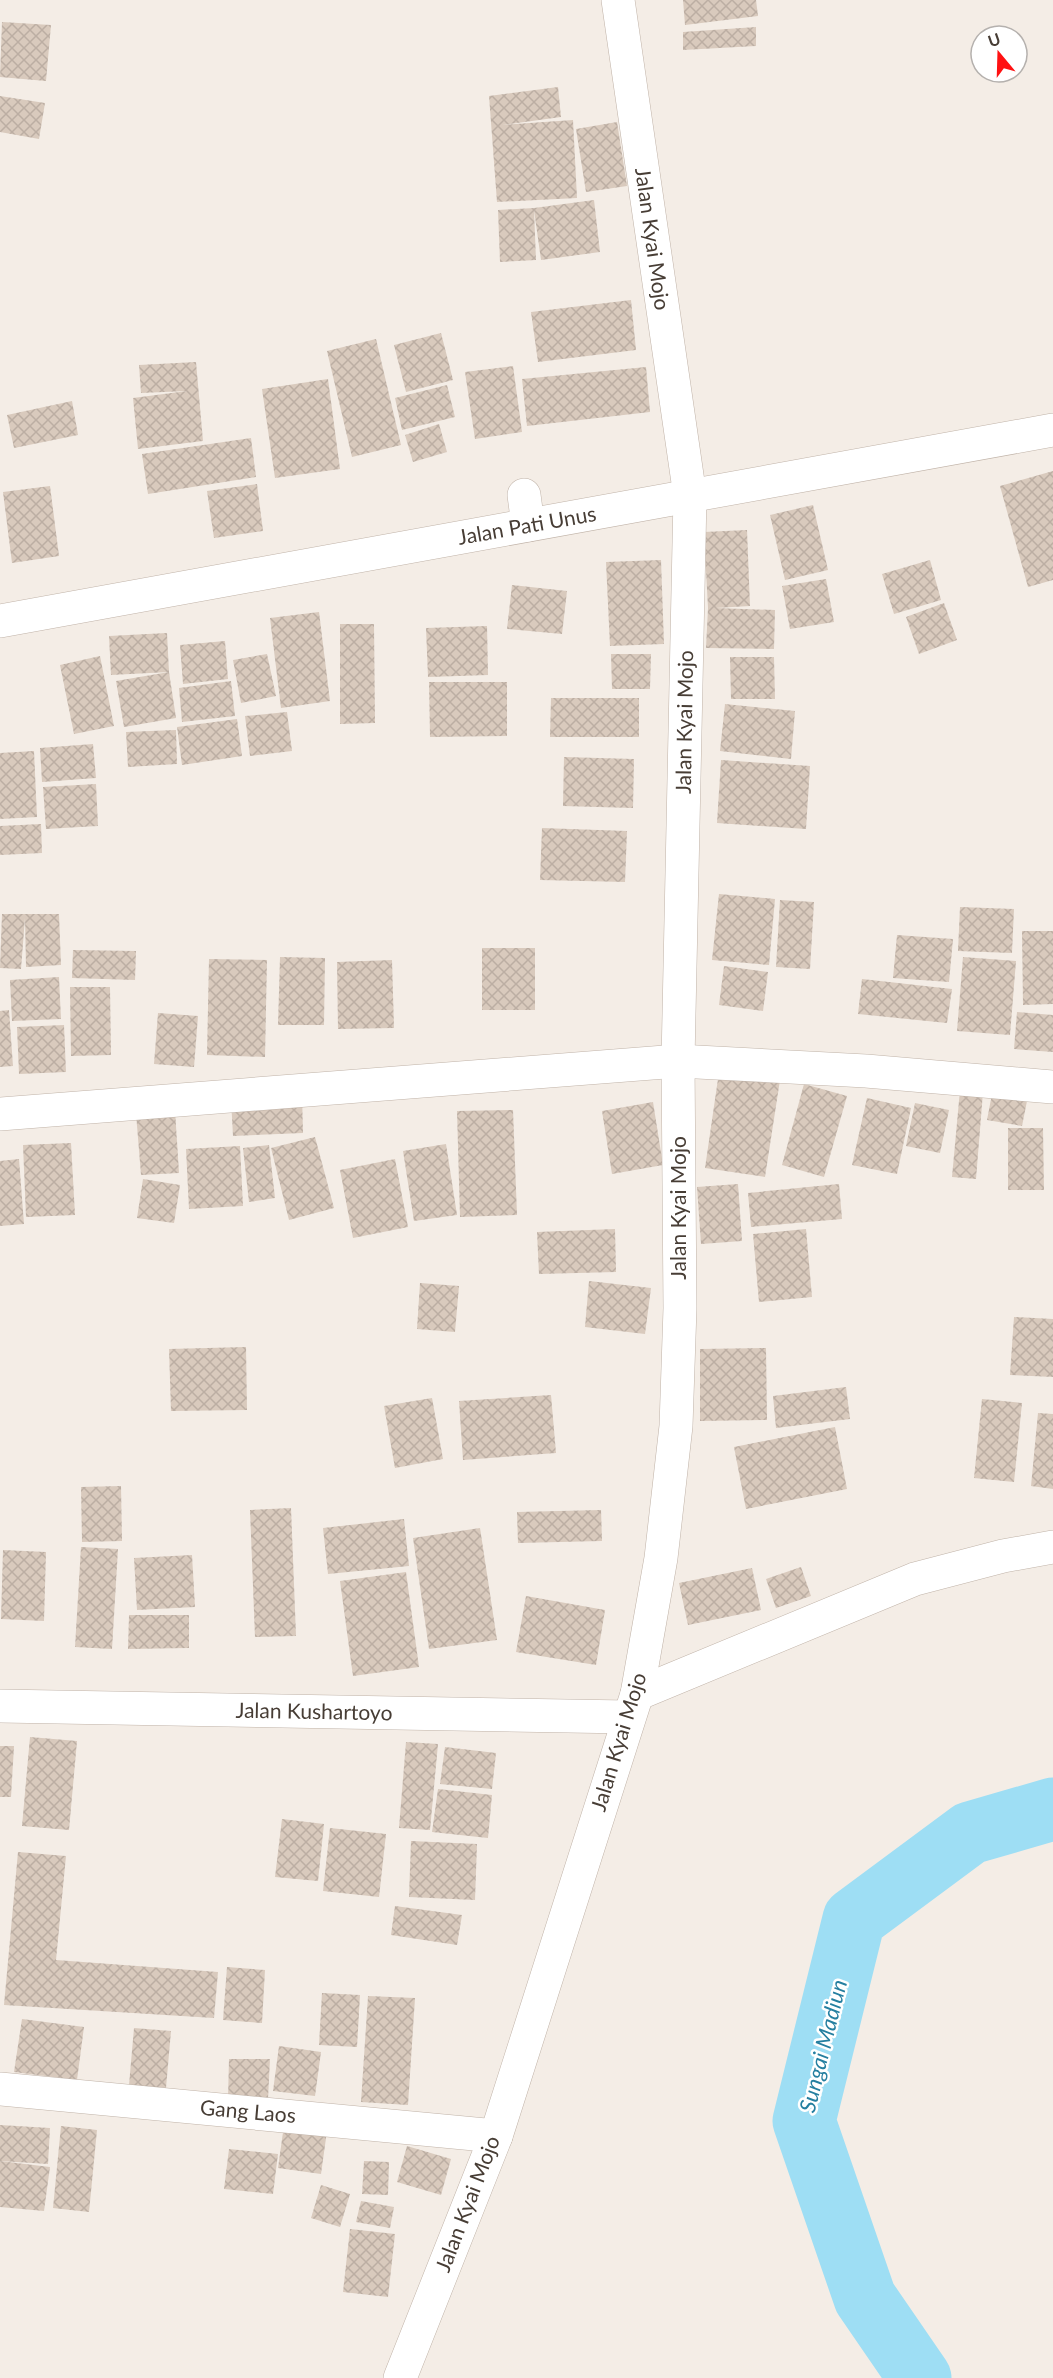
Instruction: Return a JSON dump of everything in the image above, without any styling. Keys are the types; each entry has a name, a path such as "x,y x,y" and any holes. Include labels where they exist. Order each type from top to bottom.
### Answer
{"street":[{"name":"Jalan Kyai Mojo","path":"400,2378 496,2136 633,1706 662,1558 675,1426 680,1308 678,1061 690,496 618,0"},
{"name":"Jalan Pati Unus","path":"0,621 526,510 690,496 1053,430"},
{"path":"0,1114 678,1061 866,1071 1053,1087"},
{"path":"633,1706 915,1579 1003,1556 1053,1548"},
{"name":"Jalan Kushartoyo","path":"0,1706 633,1706"},
{"name":"Gang Laos","path":"0,2088 496,2136"}],"building":[{"path":"683,0 756,0 758,16 685,25"},
{"path":"2,22 51,25 46,81 0,77"},
{"path":"756,27 756,46 683,50 683,32"},
{"path":"558,87 561,117 502,125 573,120 577,198 497,202 489,96"},
{"path":"0,96 45,103 39,139 0,132"},
{"path":"617,122 627,186 586,192 576,129"},
{"path":"594,200 600,252 541,260 534,210 536,260 500,262 498,210"},
{"path":"631,300 636,350 538,362 531,312"},
{"path":"441,333 453,380 406,392 394,345"},
{"path":"376,339 401,445 352,457 327,351"},
{"path":"196,362 203,441 138,449 133,398 187,391 141,393 139,365"},
{"path":"513,366 522,432 475,439 465,372"},
{"path":"646,367 650,412 527,426 522,379"},
{"path":"328,379 340,469 275,478 262,389"},
{"path":"447,385 455,417 402,430 395,398"},
{"path":"72,401 78,435 14,448 7,415"},
{"path":"439,424 447,452 413,462 405,435"},
{"path":"251,438 256,477 148,494 142,454"},
{"path":"1053,471 1053,580 1028,587 1000,486"},
{"path":"257,484 263,531 214,538 207,491"},
{"path":"50,486 59,556 12,563 3,492"},
{"path":"813,505 828,570 785,580 770,515"},
{"path":"747,530 750,606 715,608 775,610 774,649 706,648 708,608 704,532"},
{"path":"661,560 664,644 610,646 606,562"},
{"path":"930,560 941,600 894,614 882,574"},
{"path":"826,579 834,622 790,629 782,586"},
{"path":"512,585 567,591 562,634 507,629"},
{"path":"944,603 957,640 919,654 906,617"},
{"path":"319,612 330,701 281,708 270,618"},
{"path":"340,624 374,624 375,723 340,724"},
{"path":"487,626 488,675 428,677 426,628"},
{"path":"167,633 169,672 111,675 109,636"},
{"path":"225,641 228,679 183,684 180,645"},
{"path":"267,654 276,696 241,703 233,660"},
{"path":"611,654 651,654 650,689 612,689"},
{"path":"100,656 114,726 74,734 60,665"},
{"path":"730,657 774,657 775,699 731,699"},
{"path":"169,672 176,718 124,727 116,681"},
{"path":"231,681 235,716 182,722 179,688"},
{"path":"429,682 507,682 507,736 430,737"},
{"path":"551,698 639,698 639,737 550,737"},
{"path":"725,704 795,711 791,759 720,751"},
{"path":"287,712 292,751 250,756 245,716"},
{"path":"237,719 242,756 182,765 177,727"},
{"path":"176,730 177,764 128,767 126,732"},
{"path":"93,744 96,778 42,782 40,748"},
{"path":"34,751 37,817 0,819 0,753"},
{"path":"564,757 634,759 633,808 563,806"},
{"path":"721,760 810,766 806,829 717,823"},
{"path":"96,784 98,826 46,829 43,787"},
{"path":"41,824 42,853 0,855 0,826"},
{"path":"542,828 627,831 625,882 540,880"},
{"path":"719,894 775,899 769,965 712,960"},
{"path":"780,900 814,902 810,969 776,967"},
{"path":"960,907 1014,909 1012,953 958,951"},
{"path":"2,914 59,914 61,965 26,967 25,918 21,969 0,968"},
{"path":"1022,931 1053,931 1053,1004 1023,1005"},
{"path":"897,935 953,939 949,982 893,978"},
{"path":"482,948 535,948 535,1010 482,1010"},
{"path":"73,950 136,951 135,980 72,978"},
{"path":"280,957 325,958 324,1025 278,1025"},
{"path":"963,957 1016,961 1010,1035 957,1031"},
{"path":"209,959 267,960 265,1057 207,1055"},
{"path":"392,960 394,1028 338,1029 337,962"},
{"path":"724,966 768,972 763,1011 719,1005"},
{"path":"59,977 61,1019 12,1021 10,980"},
{"path":"862,979 952,989 947,1023 858,1014"},
{"path":"70,987 110,987 111,1055 71,1056"},
{"path":"9,1010 13,1066 0,1067 0,1011"},
{"path":"1017,1012 1053,1015 1053,1052 1014,1049"},
{"path":"158,1013 198,1016 194,1067 154,1064"},
{"path":"64,1025 66,1072 19,1074 17,1027"},
{"path":"719,1072 780,1080 765,1177 705,1168"},
{"path":"804,1084 847,1096 824,1177 782,1165"},
{"path":"960,1090 983,1092 976,1179 952,1177"},
{"path":"302,1094 303,1133 233,1136 231,1098"},
{"path":"992,1094 1027,1101 1022,1126 987,1120"},
{"path":"867,1098 911,1108 897,1174 852,1165"},
{"path":"653,1102 663,1165 612,1174 602,1111"},
{"path":"915,1103 949,1110 940,1153 906,1146"},
{"path":"175,1110 179,1173 141,1175 136,1113"},
{"path":"513,1110 517,1215 460,1217 457,1111"},
{"path":"1008,1128 1043,1128 1044,1190 1008,1190"},
{"path":"315,1137 334,1208 289,1220 271,1148"},
{"path":"71,1143 75,1215 26,1217 23,1145"},
{"path":"446,1144 457,1215 414,1221 403,1151"},
{"path":"269,1145 275,1198 249,1202 243,1148"},
{"path":"240,1146 243,1206 189,1209 186,1149"},
{"path":"19,1159 24,1224 0,1226 0,1161"},
{"path":"395,1159 408,1227 353,1238 340,1170"},
{"path":"143,1179 180,1185 174,1223 137,1218"},
{"path":"738,1184 742,1241 701,1244 697,1187"},
{"path":"839,1184 842,1219 751,1227 748,1193"},
{"path":"615,1229 616,1272 539,1274 537,1232"},
{"path":"806,1229 812,1297 759,1302 753,1234"},
{"path":"589,1281 651,1288 645,1334 585,1327"},
{"path":"420,1283 459,1286 455,1332 417,1329"},
{"path":"1014,1317 1053,1319 1053,1377 1010,1375"},
{"path":"246,1347 247,1410 171,1411 169,1349"},
{"path":"766,1348 767,1420 700,1421 700,1349"},
{"path":"846,1387 850,1419 776,1428 773,1396"},
{"path":"551,1395 556,1453 463,1460 459,1401"},
{"path":"432,1398 443,1459 395,1468 384,1406"},
{"path":"982,1399 1022,1403 1014,1482 974,1478"},
{"path":"1038,1413 1053,1414 1053,1489 1031,1486"},
{"path":"835,1427 847,1489 746,1509 734,1447"},
{"path":"121,1486 122,1541 82,1542 81,1487"},
{"path":"291,1508 296,1636 255,1637 250,1510"},
{"path":"601,1510 602,1541 518,1543 517,1512"},
{"path":"404,1519 409,1566 328,1574 323,1528"},
{"path":"480,1528 497,1640 429,1649 413,1538"},
{"path":"81,1547 118,1549 112,1649 75,1647"},
{"path":"3,1550 46,1552 44,1621 1,1619"},
{"path":"192,1555 195,1607 137,1610 134,1558"},
{"path":"801,1567 811,1596 776,1608 766,1579"},
{"path":"752,1568 761,1610 688,1625 679,1583"},
{"path":"406,1572 419,1667 353,1676 340,1581"},
{"path":"526,1596 605,1610 596,1665 516,1652"},
{"path":"129,1615 189,1615 189,1648 128,1649"},
{"path":"30,1737 77,1741 69,1830 22,1826"},
{"path":"406,1742 438,1744 430,1830 399,1828"},
{"path":"0,1746 14,1746 11,1797 0,1797"},
{"path":"445,1747 496,1753 492,1789 440,1784"},
{"path":"438,1789 492,1795 488,1838 432,1832"},
{"path":"282,1819 324,1824 318,1881 275,1877"},
{"path":"330,1828 386,1834 379,1897 323,1891"},
{"path":"411,1841 477,1844 475,1900 409,1897"},
{"path":"18,1852 66,1856 56,1960 218,1972 214,2018 4,2005"},
{"path":"395,1906 462,1915 457,1945 391,1935"},
{"path":"227,1967 265,1970 262,2023 223,2020"},
{"path":"322,1993 360,1995 357,2047 319,2045"},
{"path":"368,1996 415,1998 408,2105 361,2102"},
{"path":"22,2019 84,2027 77,2080 14,2072"},
{"path":"134,2028 171,2031 166,2088 129,2085"},
{"path":"279,2046 321,2052 315,2096 273,2091"},
{"path":"229,2059 270,2059 268,2099 228,2098"},
{"path":"0,2125 50,2128 48,2164 0,2161"},
{"path":"284,2125 327,2131 321,2174 278,2168"},
{"path":"61,2126 97,2130 89,2212 53,2208"},
{"path":"407,2146 451,2159 441,2195 397,2182"},
{"path":"229,2149 278,2154 273,2194 224,2189"},
{"path":"0,2161 50,2167 44,2211 0,2207"},
{"path":"364,2161 389,2162 388,2195 362,2194"},
{"path":"321,2185 350,2194 340,2227 311,2218"},
{"path":"361,2201 394,2207 390,2228 356,2222"},
{"path":"350,2229 395,2234 388,2297 343,2292"}],"waterway":[{"name":"Sungai Madiun","path":"920,2378 865,2298 804,2121 854,1919 970,1833 1053,1809"}]}
